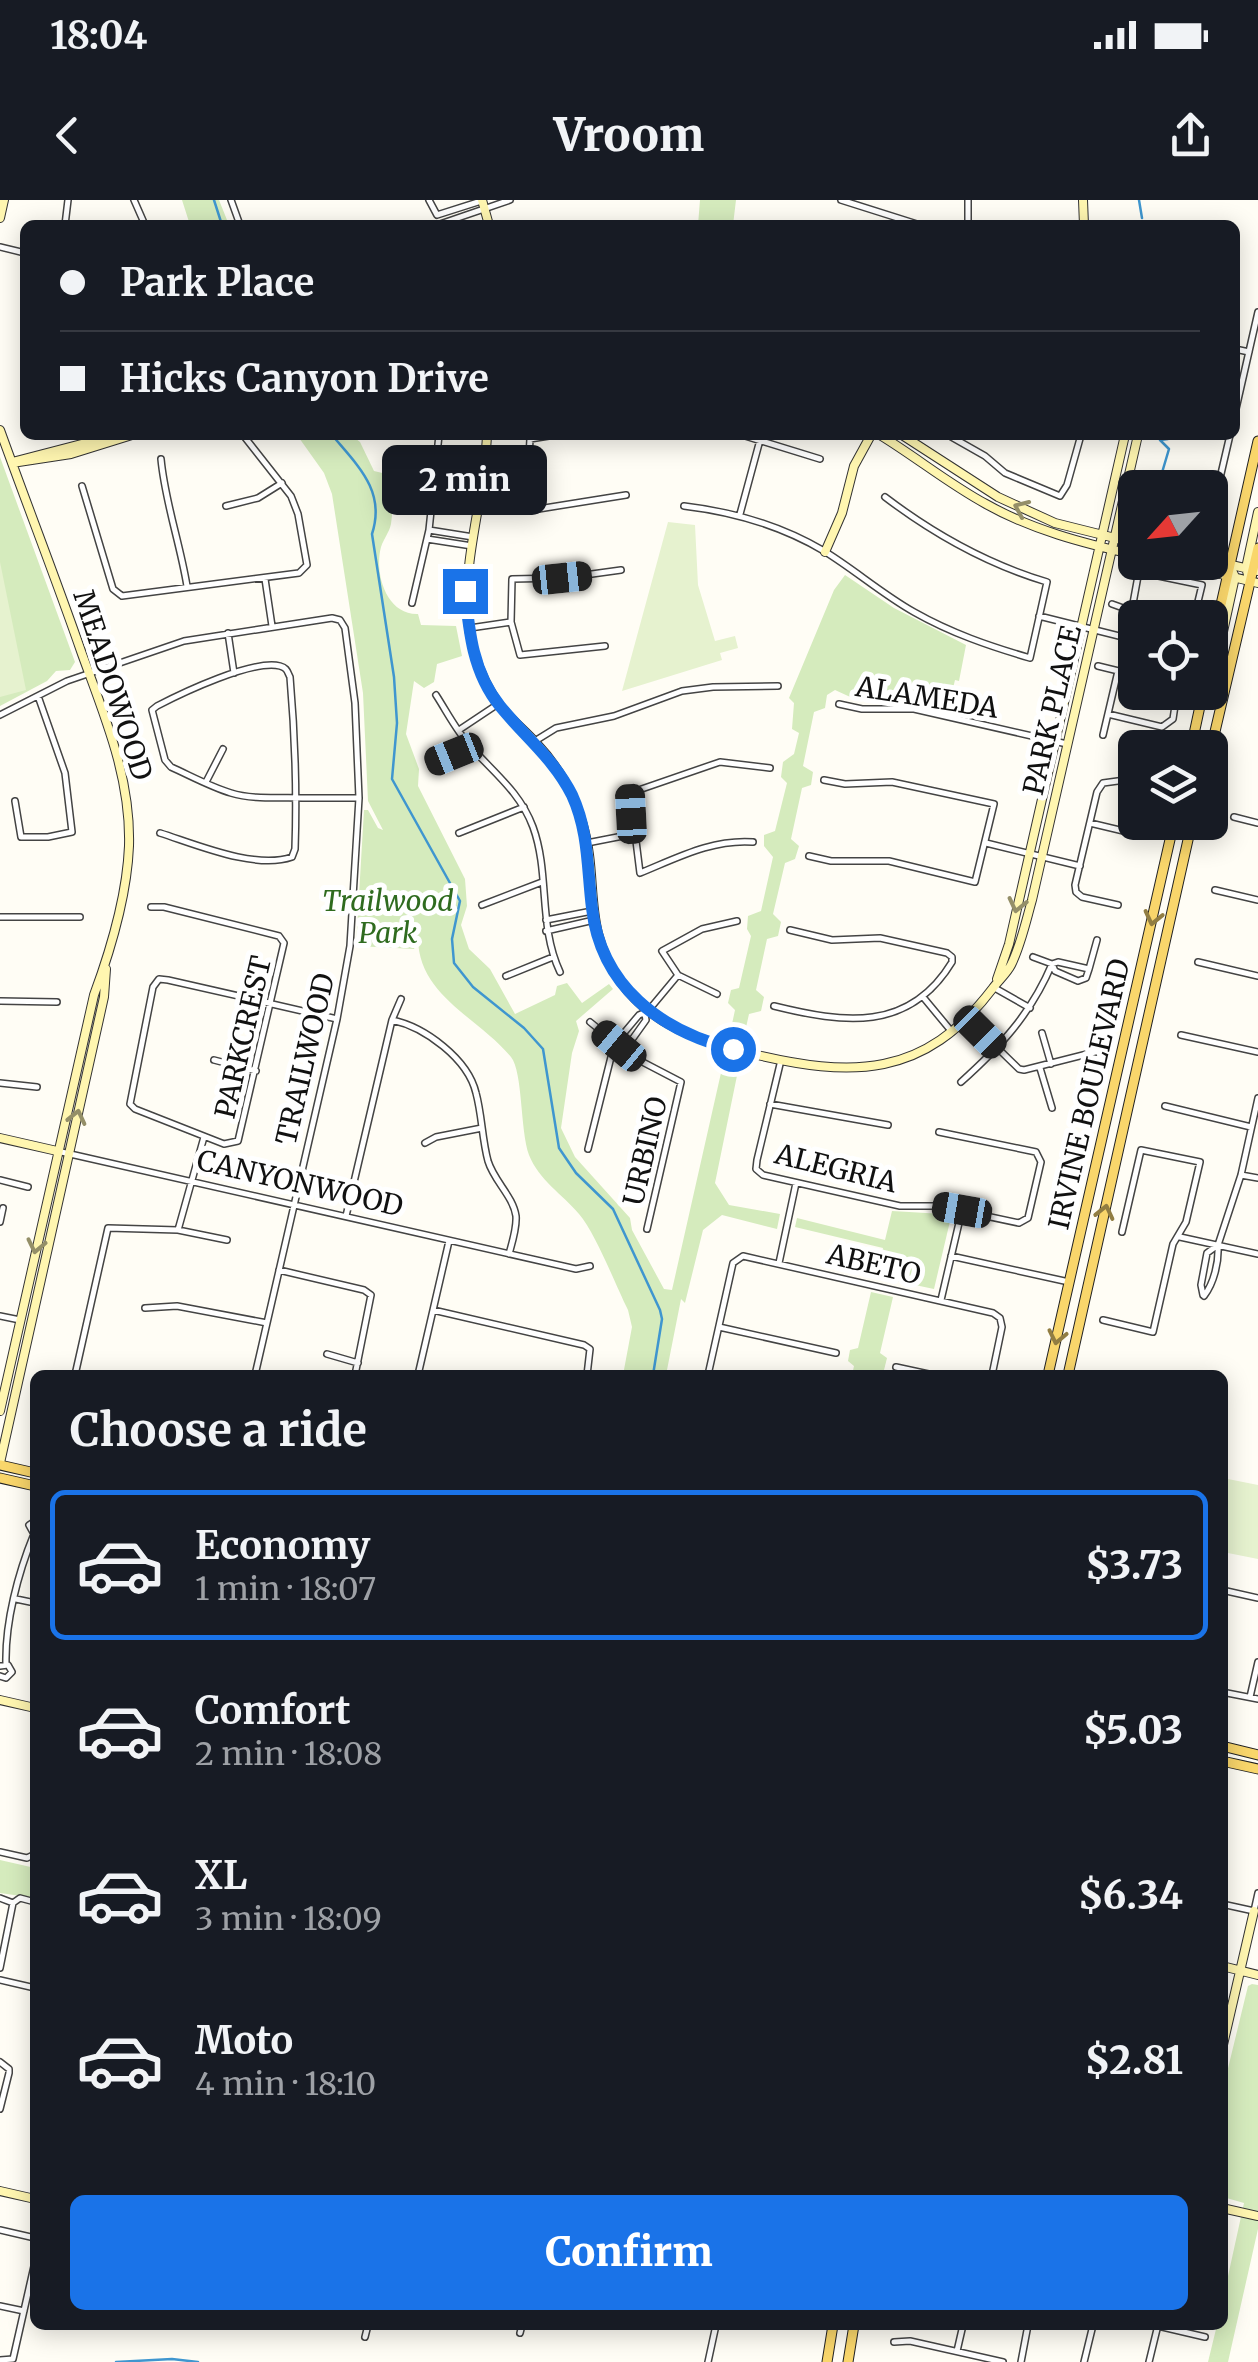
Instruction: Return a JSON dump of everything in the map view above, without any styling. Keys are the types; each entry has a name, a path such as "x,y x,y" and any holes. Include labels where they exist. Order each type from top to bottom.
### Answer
{"main road":[{"path":"1224,600 1258,441"},
{"path":"1228,682 1258,548"},
{"name":"IRVINE BOULEVARD","path":"1049,1370 1170,840"},
{"name":"IRVINE BOULEVARD","path":"1069,1370 1188,840"},
{"path":"0,1464 30,1471"},
{"path":"0,1478 30,1485"},
{"path":"1228,1748 1258,1755"},
{"path":"1228,1762 1258,1769"},
{"path":"827,2361 832,2330"},
{"path":"848,2362 853,2330"}],"street":[{"path":"0,218 4,200"},
{"path":"429,200 439,220"},
{"path":"437,215 483,202 510,200"},
{"path":"841,200 889,210 910,220"},
{"path":"448,220 483,202"},
{"path":"1240,390 1258,312"},
{"path":"1240,350 1249,352"},
{"path":"1240,370 1244,371"},
{"name":"MEADOWOOD","path":"0,430 120,763 128,822 126,872 57,1151 0,1411"},
{"path":"12,463 97,440"},
{"path":"12,463 26,464 116,440"},
{"path":"82,486 117,594 122,596 187,586 202,588 303,571 308,565 298,514 282,483 247,440"},
{"path":"412,603 429,530 438,440"},
{"name":"PARK PLACE","path":"487,440 485,480 465,591 474,658 498,704 556,767 572,796 587,843 593,915 610,965 646,1013 702,1042 781,1060 852,1070 892,1064 928,1048 978,1008 1010,968 1042,856 1093,631 1124,440"},
{"path":"530,440 526,511 626,495"},
{"path":"740,514 760,440 820,459"},
{"path":"825,552 842,512 854,466 868,440"},
{"path":"888,440 998,510 1046,531 1118,551"},
{"path":"910,440 998,498 1055,522 1118,539"},
{"path":"957,440 985,456 1004,474 1060,496 1080,440"},
{"name":"PARK PLACE","path":"1108,537 1137,440"},
{"path":"1222,470 1229,440"},
{"path":"161,459 164,491 182,552 187,586"},
{"path":"485,480 527,482"},
{"path":"226,506 258,498 282,483"},
{"path":"684,506 740,514 776,528 825,552 886,596 928,620 974,641 1030,658 1048,582 972,554 885,498"},
{"path":"1228,572 1253,575 1258,512"},
{"path":"429,530 473,542"},
{"path":"442,542 444,533"},
{"path":"427,539 473,542"},
{"name":"PARK PLACE","path":"993,987 1004,964 1081,627 1106,548"},
{"path":"605,646 520,655 511,622 512,580 621,570"},
{"path":"1134,600 1138,576 1144,572 1202,585 1198,600"},
{"path":"1227,600 1231,572"},
{"path":"0,715 67,681 173,644 272,626 265,578"},
{"path":"1112,604 1118,606"},
{"path":"1039,616 1118,636"},
{"name":"TRAILWOOD","path":"256,1370 350,946 359,798 355,703 345,628 340,620 332,618 272,626"},
{"path":"468,628 511,622"},
{"path":"228,633 234,673"},
{"path":"160,833 237,856 284,860 292,857 297,798 290,677 278,665 234,673 152,710 165,760 172,767 233,794 297,798 359,798"},
{"path":"1098,666 1118,671 1103,735"},
{"path":"535,741 556,728 614,716 682,692 713,686 778,686"},
{"path":"436,695 468,745 524,806 538,847 544,920 560,972"},
{"path":"15,801 21,837 72,832 65,773 38,696"},
{"path":"459,730 498,704"},
{"name":"ALAMEDA","path":"839,704 862,709 914,709 1068,744"},
{"path":"1108,714 1162,727 1172,718 1173,710"},
{"path":"432,764 468,745"},
{"path":"206,782 223,749"},
{"path":"753,842 730,840 712,844 640,873 632,834 630,792 720,762 770,768"},
{"path":"809,856 831,861 888,861 975,882 994,804 892,782 846,784 824,780"},
{"path":"1118,781 1102,783 1097,792 1076,892 1082,897 1118,905"},
{"path":"459,833 524,806"},
{"path":"1234,817 1258,823"},
{"path":"1090,823 1118,830"},
{"path":"587,843 632,834"},
{"path":"986,843 1080,866"},
{"path":"482,904 542,882"},
{"path":"1215,890 1258,900"},
{"name":"PARKCREST","path":"151,907 279,936 284,943 241,1136 234,1145 204,1138"},
{"path":"544,920 593,915"},
{"path":"546,931 593,915"},
{"path":"564,916 565,926"},
{"path":"0,918 80,917"},
{"path":"717,994 678,975 662,951 702,929 736,920"},
{"path":"774,1006 829,1019 883,1015 922,997 950,966 952,956 880,938 832,940 790,930"},
{"path":"1052,964 1055,971 1078,981 1086,978 1096,940"},
{"path":"506,976 552,956"},
{"path":"1033,957 1089,969"},
{"name":"MEADOWOOD","path":"0,1464 104,997 106,961"},
{"path":"1198,962 1258,976"},
{"path":"961,1082 998,1049 1030,1008 1052,964"},
{"path":"588,1149 611,1057 623,1034 678,975"},
{"path":"178,1230 204,1138 130,1104 153,986 159,980 336,1019"},
{"path":"993,987 1030,1008"},
{"path":"922,997 952,1032"},
{"path":"346,1216 392,1020 401,999"},
{"path":"0,1001 57,1002"},
{"path":"392,1020 407,1024 440,1044 469,1074 476,1091 489,1164 516,1220 509,1254"},
{"path":"590,1022 619,1046"},
{"path":"980,1032 1019,1068 1040,1068 1099,1051"},
{"path":"1042,1033 1051,1064"},
{"path":"1181,1035 1258,1052"},
{"name":"URBINO","path":"619,1046 633,1058 682,1082 647,1229"},
{"path":"214,1060 256,1070"},
{"path":"781,1060 770,1104 888,1125"},
{"path":"1040,1068 1052,1108"},
{"path":"0,1082 37,1087"},
{"path":"1218,1245 1207,1252 1201,1285 1204,1296 1210,1288 1258,1101"},
{"name":"ALEGRIA","path":"770,1104 756,1169 764,1175 900,1206 962,1210 1024,1222 1037,1182 1040,1156 940,1132"},
{"path":"1165,1106 1251,1127"},
{"path":"425,1143 482,1128"},
{"name":"CANYONWOOD","path":"0,1138 576,1269 590,1266"},
{"path":"1103,1320 1153,1332 1174,1244 1180,1237 1200,1162 1141,1150 1122,1232"},
{"path":"1241,1175 1258,1178"},
{"path":"0,1180 28,1187"},
{"path":"778,1263 796,1182"},
{"path":"0,1222 3,1208"},
{"path":"941,1300 962,1210"},
{"path":"76,1370 108,1228 178,1230 227,1240"},
{"path":"1180,1237 1258,1254"},
{"path":"419,1370 449,1240"},
{"path":"951,1256 1069,1282"},
{"name":"ABETO","path":"719,1327 733,1263 738,1257 778,1263 941,1300 1000,1318 1002,1327 993,1370"},
{"path":"279,1270 368,1291 372,1299 356,1370"},
{"path":"145,1308 177,1306 266,1324"},
{"path":"433,1310 590,1349 588,1370"},
{"path":"0,1316 20,1320"},
{"path":"709,1370 719,1327 836,1352"},
{"path":"327,1354 358,1364"},
{"path":"896,1367 910,1370"},
{"path":"0,1676 11,1675 11,1667 3,1665 5,1645 30,1548"},
{"path":"1228,1591 1258,1598"},
{"path":"16,1599 30,1602"},
{"path":"1228,1693 1254,1698 1258,1662"},
{"path":"0,1700 30,1707"},
{"path":"0,1852 30,1856"},
{"path":"1228,2023 1258,1893"},
{"path":"0,1898 13,1903"},
{"path":"0,1968 13,1903 20,1898 30,1901"},
{"path":"1228,1905 1254,1911"},
{"path":"1228,1967 1258,1974"},
{"path":"0,1980 30,1987"},
{"path":"0,2062 9,2074 0,2110"},
{"path":"0,2191 30,2198"},
{"path":"1228,2209 1258,2216"},
{"path":"0,2230 30,2237"},
{"path":"0,2360 13,2359 30,2285"},
{"path":"0,2306 24,2312"},
{"path":"365,2338 367,2330"},
{"path":"708,2362 715,2330"},
{"path":"956,2351 961,2330"},
{"path":"1021,2362 1027,2330"},
{"path":"1084,2362 1091,2330"},
{"path":"1150,2362 1157,2330"},
{"path":"1175,2330 1205,2337"},
{"path":"894,2342 910,2341 1003,2362"}],"green space":[{"path":"182,200 219,200 227,220 188,220"},
{"path":"700,200 736,200 734,220 698,220"},
{"name":"Trailwood Park","path":"301,440 357,440 374,471 395,476 391,524 379,557 385,591 398,608 418,614 421,625 456,626 462,656 437,664 434,682 424,688 414,681 406,734 419,769 418,786 465,879 467,906 461,925 469,949 490,969 515,1014 555,995 557,986 567,983 582,1003 609,984 613,989 576,1021 579,1031 561,1128 575,1157 630,1218 632,1230 664,1289 672,1290 723,1064 720,1056 740,1061 715,1183 729,1205 780,1214 777,1229 722,1215 703,1230 685,1303 681,1299 667,1370 624,1370 632,1327 628,1310 585,1223 533,1164 524,1131 518,1075 511,1057 439,991 421,959 418,939 414,949 356,946 364,810 383,830 368,801 363,693 332,494 324,473"},
{"path":"0,457 75,662 70,670 56,671 47,681 0,706"},
{"path":"668,522 695,525 698,585 715,641 735,636 738,648 720,653 722,660 622,691"},
{"path":"0,562 26,690 0,697"},
{"path":"845,575 894,608 966,645 959,681 955,680 948,709 906,701 859,701 835,690 827,695 825,708 814,712 803,766 813,772 811,785 802,788 791,839 799,846 795,859 785,863 773,914 781,922 778,936 767,939 756,990 764,997 761,1011 749,1014 743,1041 729,1038 735,1010 728,1003 731,990 739,988 751,936 748,916 761,911 773,857 764,846 764,835 775,831 787,783 781,777 783,762 794,754 799,733 792,729 794,703 789,698 834,590"},
{"path":"892,1211 951,1217 934,1289 877,1277 883,1248 795,1227 797,1218 885,1240"},
{"path":"871,1292 893,1297 880,1353 887,1358 884,1370 853,1370 848,1361 850,1350 858,1348"},
{"path":"1228,1479 1258,1485 1258,1559 1228,1553"},
{"path":"0,1860 30,1867 30,1897 0,1893"},
{"path":"1258,1985 1258,2229 1228,2362 1208,2362 1216,2330 1228,2330 1228,2276 1244,2203 1228,2198 1228,2068 1248,1986"}],"waterway":[{"path":"214,200 220,220"},
{"path":"1139,200 1142,218"},
{"path":"336,440 367,480 375,505 372,534 394,677 397,723 392,779 460,901 452,939 454,963 473,987 524,1028 543,1049 559,1148 576,1173 613,1209 660,1310 654,1370"},
{"path":"1160,440 1169,449 1163,470"},
{"path":"116,2362 198,2362"}],"route":[{"path":"465,591 474,658 484,680 498,704 556,767 582,821 592,910 610,965 640,1005 660,1020 702,1042 733,1049"}]}
